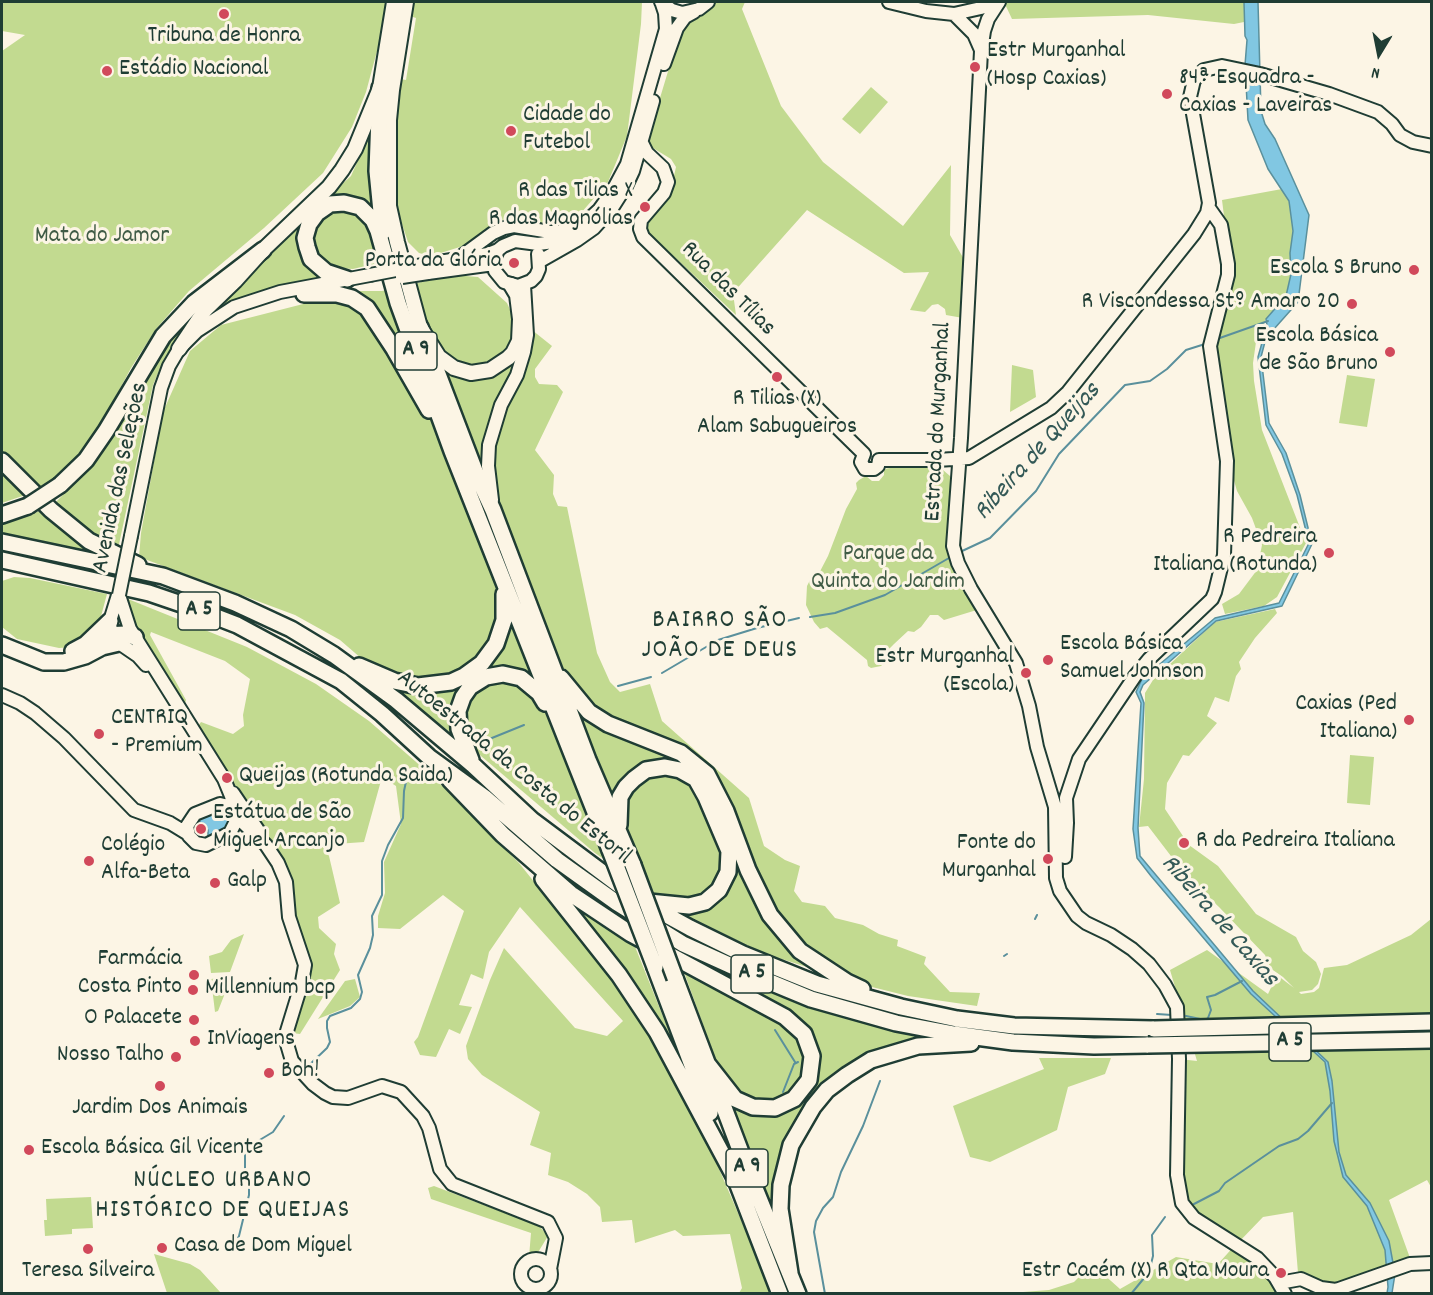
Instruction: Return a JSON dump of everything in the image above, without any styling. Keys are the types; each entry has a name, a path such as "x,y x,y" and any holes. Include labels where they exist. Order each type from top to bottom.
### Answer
{"highway":[{"name":"A 9","path":"380,88 377,171 384,250 398,303 452,451 610,850 780,1293"},
{"path":"348,279 326,272 311,259 305,237 309,224 317,213 330,204 344,203 360,207 373,220 384,250"},
{"path":"2,515 28,506 60,485 86,460 163,336 194,303 263,250"},
{"path":"304,294 337,294 352,298 367,308 394,349 452,451"},
{"name":"A 9","path":"420,327 475,471 493,510 588,760 633,866 706,1062 798,1293"},
{"path":"2,461 51,510 89,541 163,576"},
{"name":"Autoestrada da Costa do Estoril","path":"2,542 163,576 235,603 291,629 396,700 473,765 532,820 639,900 743,954 817,984 957,1019 1014,1026 1154,1029 1431,1022"},
{"name":"Autoestrada da Costa do Estoril","path":"2,560 148,593 237,625 341,681 382,714 429,757 484,797 557,860 617,903 683,944 811,999 896,1023 1013,1042 1094,1046 1431,1040"},
{"path":"2,573 13,570 46,569"},
{"path":"334,656 394,681 418,686 451,682 464,676 482,663 499,636 504,620 505,596 499,571"},
{"path":"2,635 32,649 60,653 76,650 112,628"},
{"path":"112,628 135,637"},
{"path":"2,645 44,662 64,662 85,656 102,647 112,628"},
{"path":"550,663 589,712 617,729 681,753 707,774 726,811 748,870 770,915 800,951 847,982 901,1006"},
{"path":"473,765 460,736 458,711 470,687 486,677 503,674 521,678 539,693 561,731"},
{"path":"429,757 468,800 536,866 571,894 632,934 785,1017 804,1034 812,1056 809,1080 794,1099 775,1108 753,1107 735,1099 706,1062"},
{"path":"620,837 619,806 626,787 646,770 665,767 680,770 696,778 729,851 728,872 719,890 705,902 689,906 639,900"},
{"path":"536,866 545,882 619,975 657,1032 734,1176"},
{"path":"790,1273 780,1209 785,1164 801,1127 813,1107 828,1090 871,1060 909,1048 1013,1042"}],"main road":[{"path":"179,349 205,310 329,187 342,170 355,149 380,88 394,2"},
{"name":"A 9","path":"406,2 389,120 389,206 420,327"},
{"path":"420,327 439,357 454,368 471,373 490,370 513,353 519,341 518,285"}],"street":[{"path":"540,261 594,228 619,197 633,171 654,94 677,28 685,17 708,2"},
{"path":"889,2 954,14 979,32"},
{"name":"Estrada do Murganhal","path":"954,14 997,2"},
{"name":"Estrada do Murganhal","path":"979,32 997,2"},
{"path":"661,3 677,12 694,12"},
{"name":"Avenida das Seleções","path":"427,269 448,261 498,250 508,242 538,244 554,242 586,223 606,201 627,164 666,29 665,13 661,3"},
{"name":"Estrada do Murganhal","path":"981,8 973,24 979,32 981,51 960,459 953,546 957,563 1016,663 1057,814 1056,878 1060,891 1077,916 1111,935 1149,964 1165,985 1178,1013 1177,1175 1182,1203 1190,1215 1257,1258 1282,1288"},
{"path":"1065,857 1066,798 1079,759 1135,675 1212,599 1224,555 1227,461 1210,346 1228,264 1221,225 1209,208 1191,104 1192,86 1198,74 1212,67 1222,66 1311,88 1367,107 1385,117 1400,135 1413,142 1431,146"},
{"path":"642,143 647,153 659,164"},
{"path":"633,171 644,163 659,164"},
{"name":"Rua das Tílias","path":"659,164 668,176 668,182 664,193 641,220 640,229 643,237 864,454 861,462 866,469 874,470 879,460 937,460"},
{"path":"937,460 969,458 1061,400 1194,234 1209,208"},
{"path":"448,261 462,256 493,233 504,228 514,226 560,232 586,223"},
{"path":"498,250 494,264 499,277 518,285 536,276 540,261 534,248 527,243"},
{"name":"Avenida das Seleções","path":"248,303 427,269 494,264"},
{"name":"Avenida das Seleções","path":"112,628 161,388 169,366 179,349 197,331 220,315 248,303 280,292 348,279 370,279"},
{"path":"493,510 488,466 489,445 501,405 517,375 527,335 518,285"},
{"path":"937,460 949,455 961,438 969,448 986,449"},
{"path":"937,460 953,474 957,485"},
{"path":"112,628 138,656 176,704"},
{"path":"135,637 226,783 261,834 286,882 289,917 305,965 287,1031 287,1044 292,1061 313,1084 333,1097 348,1098 382,1086 401,1092 423,1116 429,1128 440,1169 452,1184 544,1220 554,1232 556,1238 548,1284 542,1290 529,1289 522,1278 523,1267 530,1261 538,1260 544,1261 550,1269"},
{"path":"2,695 35,713 64,738 130,807 138,813 170,823 188,834 196,843 206,845 227,836 235,826 235,814 226,783"},
{"path":"212,760 220,782 219,795 214,805"},
{"path":"121,798 152,811"},
{"path":"130,807 178,818 195,814 214,805 224,805 266,845"},
{"path":"188,834 189,821 195,814"},
{"path":"227,836 249,838 266,845"},
{"path":"538,1260 550,1245 554,1232"},
{"path":"1282,1288 1301,1279 1321,1288 1336,1290 1402,1266 1431,1263"}],"green space":[{"name":"Mata do Jamor","path":"2,2 388,2 366,92 352,127 323,173 264,228 189,291 156,329 131,368 94,437 69,466 40,490 2,503 2,51 25,35 2,31"},
{"name":"Cidade do Futebol","path":"412,2 642,2 627,136 608,182 581,213 557,230 508,232 431,256 419,253 408,242 399,215 393,161 400,79 406,80 416,18 410,16"},
{"path":"713,2 745,2 742,9 781,106 823,162 903,226 951,165 950,235 965,261 963,318 946,315 945,309 938,304 932,305 925,312 910,310 929,272 904,273 807,210 733,293 736,315 647,231 644,226 671,189 676,167 671,159 653,148 647,141 682,25 703,13"},
{"path":"1004,2 1244,2 1244,22 1234,24 1148,15 1012,19"},
{"path":"871,87 888,102 860,134 842,119"},
{"path":"372,129 375,212 330,199 300,251 305,264 324,278 218,306 271,249 351,176"},
{"path":"1282,189 1289,201 1293,231 1290,253 1291,274 1286,296 1266,319 1256,342 1253,363 1254,381 1262,430 1306,543 1277,597 1264,606 1225,614 1222,604 1239,594 1257,570 1262,545 1252,518 1237,491 1231,470 1213,347 1231,272 1222,200"},
{"path":"343,211 363,215 373,232 378,263 353,269 336,268 315,254 311,239 315,223 328,212"},
{"path":"453,275 478,277 507,303 512,314 552,346 535,369 535,377 539,384 557,385 563,392 535,450 554,475 553,494 558,506 567,507 597,653 610,682 620,692 650,684 662,721 749,798 764,846 785,860 800,866 794,891 802,902 825,906 835,918 863,925 879,934 898,940 897,946 926,957 924,964 950,992 980,993 977,1006 908,996 860,984 763,953 683,914 595,853 340,640 295,615 139,557 141,533 163,412 190,351 221,325 354,291 382,291"},
{"path":"198,307 164,359 153,385 118,549 86,533 54,504 85,472 122,419 153,361"},
{"path":"1012,365 1033,370 1036,397 1010,412"},
{"path":"1347,375 1375,379 1367,427 1339,423"},
{"name":"Parque da Quinta do Jardim","path":"936,467 950,476 947,542 980,609 944,620 938,615 930,615 921,627 914,632 908,631 880,658 883,664 881,666 871,668 867,660 827,627 820,629 814,622 806,605 807,586 810,580 816,579 828,556 859,480 866,476 872,481 879,481 884,475 884,469"},
{"path":"43,510 95,553 2,533 2,524"},
{"path":"14,577 30,578 107,594 100,620 73,647 59,648 17,639 2,627 2,581"},
{"path":"128,599 247,647 316,684 369,721 415,761 519,863 635,1008 686,1092 770,1293 739,1293 742,1288 730,1234 683,1236 675,1230 635,1243 632,1220 602,1222 600,1207 587,1194 568,1182 548,1175 551,1153 530,1145 540,1112 482,1075 468,1059 466,1046 504,948 575,1028 607,1036 623,1021 520,907 489,952 483,979 471,974 459,1005 472,1007 460,1034 449,1029 436,1057 420,1055 414,1042 418,1037 464,911 443,895 400,929 378,928 378,916 385,893 384,862 401,824 396,786 382,777 364,842 322,845 329,856 340,903 318,917 319,928 336,944 334,954 340,970 300,1034 292,1033 306,983 290,876 257,815 233,783 198,726 201,722 233,734 244,726 243,715 250,679 225,661 151,632 150,635 186,700 185,704 134,625 126,609"},
{"path":"1275,609 1277,613 1255,638 1239,662 1241,669 1236,676 1229,702 1215,697 1207,716 1217,723 1189,756 1183,755 1167,783 1165,809 1189,845 1218,866 1256,914 1296,937 1303,951 1316,962 1321,974 1318,984 1312,990 1299,992 1301,994 1314,992 1319,988 1324,968 1347,965 1411,935 1431,919 1431,1187 1427,1180 1389,1200 1410,1258 1340,1284 1327,1285 1298,1273 1293,1212 1263,1217 1237,1244 1283,1293 997,1294 1049,1290 1074,1282 1092,1264 1120,1289 1176,1257 1218,1264 1236,1244 1182,1203 1179,1059 1197,1061 1170,970 1207,950 1268,994 1277,975 1294,988 1270,968 1265,955 1187,877 1148,826 1139,827 1144,779 1145,693 1153,680 1215,622"},
{"path":"1350,755 1374,757 1370,805 1347,803"},
{"path":"568,900 634,944 694,1094"},
{"path":"244,934 230,972 211,973 209,956 222,952 231,940"},
{"path":"683,969 724,974 881,1028 939,1040 880,1051 843,1066 816,1092 789,1131 775,1180 776,1228"},
{"path":"228,977 229,983 218,1011 215,1012 211,979"},
{"path":"355,979 360,997 350,1006 318,1019 345,981"},
{"path":"1039,1058 1111,1058 1105,1074 1068,1087 1057,1130 990,1162 970,1157 953,1106 1044,1069"},
{"path":"434,1186 539,1226 548,1236 537,1254 529,1257 531,1233 431,1199 428,1188"},
{"path":"91,1197 93,1228 72,1229 72,1234 45,1236 46,1199"},
{"path":"154,1254 190,1264 200,1270 221,1293 167,1293"}],"water":[{"path":"1244,2 1258,2 1261,111 1265,124 1275,139 1309,215 1298,302 1266,338 1261,357 1269,423 1286,453 1300,495 1312,544 1282,606 1216,621 1143,685 1140,692 1144,703 1138,828 1140,856 1253,991 1328,1062 1339,1152 1346,1175 1370,1203 1389,1241 1395,1274 1392,1293 1387,1293 1385,1250 1367,1206 1343,1177 1334,1141 1325,1062 1251,994 1151,876 1137,858 1133,829 1141,703 1136,692 1142,679 1215,618 1279,603 1309,543 1297,495 1282,454 1266,425 1258,357 1267,325 1266,319 1286,296 1291,274 1290,253 1293,231 1289,201 1268,169 1248,120"},
{"path":"219,810 228,813 231,818 229,828 208,838 208,830 204,829 199,819"}],"waterway":[{"name":"Ribeira de Queijas","path":"1217,339 1268,321"},
{"name":"Ribeira de Queijas","path":"960,552 990,538 1036,491 1059,454 1125,385 1150,381 1167,369 1186,350 1205,344"},
{"name":"Ribeira de Queijas","path":"810,617 835,613 885,595 949,558"},
{"name":"Ribeira de Queijas","path":"662,673 718,640 799,618"},
{"name":"Ribeira de Queijas","path":"618,686 651,677"},
{"name":"Ribeira de Queijas","path":"487,740 524,725"},
{"name":"Ribeira de Queijas","path":"305,1069 327,1048 330,1042 327,1028 330,1016 351,1008 360,999 362,992 358,975 370,948 373,935 372,916 382,895 382,861 403,818 407,777 413,772"},
{"path":"1035,919 1037,915"},
{"name":"Ribeira de Caxias","path":"1186,1016 1205,1020 1211,1010 1207,997 1242,981"},
{"path":"1157,1014 1172,1015"},
{"path":"775,1030 795,1062"},
{"path":"783,1092 794,1064 798,1062"},
{"path":"825,1294 814,1232 816,1221 823,1208 833,1197 841,1172 863,1126 880,1081"},
{"path":"1194,1204 1219,1191 1225,1183 1279,1146 1298,1139 1332,1103"},
{"name":"Ribeira de Queijas","path":"233,1249 239,1236 249,1195 245,1175 245,1154 248,1147 273,1132 284,1116"},
{"path":"1131,1294 1149,1272 1153,1256 1152,1235 1165,1217"}],"place":[{"name":"Tribuna de Honra","path":"224,14"},
{"name":"Estr Murganhal (Hosp Caxias)","path":"975,67"},
{"name":"Estádio Nacional","path":"107,71"},
{"name":"84ª Esquadra - Caxias - Laveiras","path":"1167,94"},
{"name":"Cidade do Futebol","path":"511,131"},
{"name":"R das Tilias X R das Magnólias","path":"645,207"},
{"name":"Porta da Glória","path":"514,263"},
{"name":"Escola S Bruno","path":"1414,270"},
{"name":"R Viscondessa Stº Amaro 20","path":"1352,304"},
{"name":"Escola Básica de São Bruno","path":"1390,352"},
{"name":"R Tilias (X) Alam Sabugueiros","path":"777,377"},
{"name":"R Pedreira Italiana (Rotunda)","path":"1329,553"},
{"name":"Escola Básica Samuel Johnson","path":"1048,660"},
{"name":"Estr Murganhal (Escola)","path":"1026,673"},
{"name":"Caxias (Ped Italiana)","path":"1409,720"},
{"name":"CENTRIQ - Premium","path":"99,734"},
{"name":"Queijas (Rotunda Saida)","path":"227,778"},
{"name":"Estátua de São Miguel Arcanjo","path":"201,829"},
{"name":"R da Pedreira Italiana","path":"1184,843"},
{"name":"Fonte do Murganhal","path":"1048,859"},
{"name":"Colégio Alfa-Beta","path":"89,861"},
{"name":"Galp","path":"215,883"},
{"name":"Farmácia Costa Pinto","path":"194,975"},
{"name":"Millennium bcp","path":"193,990"},
{"name":"O Palacete","path":"194,1020"},
{"name":"InViagens","path":"195,1041"},
{"name":"Nosso Talho","path":"176,1057"},
{"name":"Boh!","path":"269,1073"},
{"name":"Jardim Dos Animais","path":"160,1086"},
{"name":"Escola Básica Gil Vicente","path":"29,1150"},
{"name":"Casa de Dom Miguel","path":"162,1248"},
{"name":"Teresa Silveira","path":"88,1249"},
{"name":"Estr Cacém (X) R Qta Moura","path":"1281,1273"}],"district":[{"name":"BAIRRO SÃO JOÃO DE DEUS","path":"720,637"},
{"name":"NÚCLEO URBANO HISTÓRICO DE QUEIJAS","path":"223,1197"}]}
